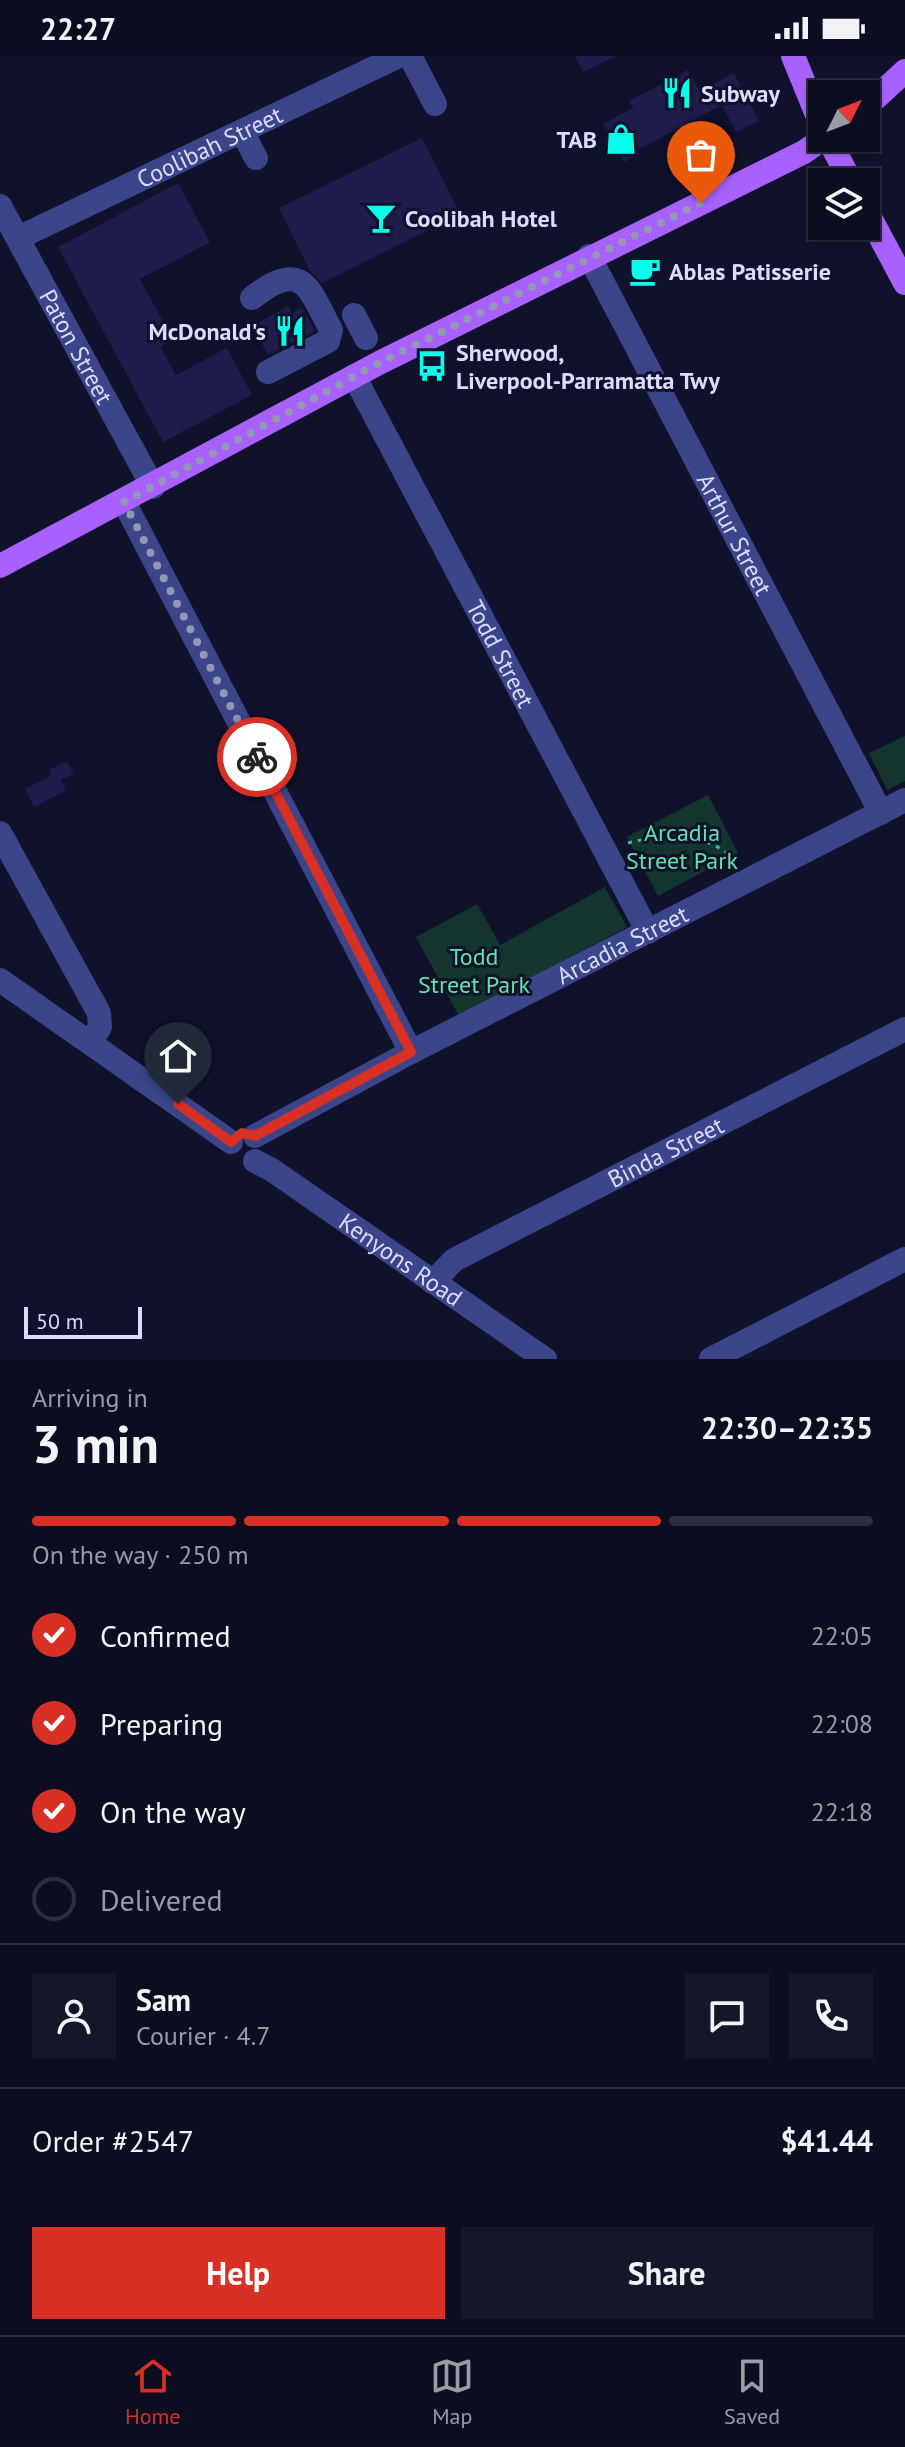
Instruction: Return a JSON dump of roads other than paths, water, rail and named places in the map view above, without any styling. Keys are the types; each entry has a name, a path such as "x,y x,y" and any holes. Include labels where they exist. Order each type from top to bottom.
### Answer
{"main road":[{"path":"793,56 808,93"},
{"path":"880,94 905,71"},
{"path":"0,566 153,487 354,376 589,256 808,149"},
{"path":"880,236 905,283"}],"street":[{"name":"Coolibah Street","path":"18,238 399,56"},
{"path":"410,56 435,104"},
{"path":"243,133 256,158"},
{"name":"Paton Street","path":"0,206 153,487"},
{"name":"Arthur Street","path":"589,256 881,813"},
{"path":"252,298 285,277 297,278 307,285 331,330 328,341 268,372"},
{"path":"354,315 366,338"},
{"name":"Todd Street","path":"354,376 648,932"},
{"path":"124,502 411,1052"},
{"name":"Arcadia Street","path":"243,1139 905,800"},
{"path":"0,833 99,1013 100,1027 90,1042"},
{"path":"0,980 90,1042 243,1139"},
{"name":"Binda Street","path":"433,1282 454,1260 905,1029"},
{"name":"Kenyons Road","path":"243,1139 230,1152 235,1161 245,1164 255,1161 545,1359"},
{"path":"711,1359 905,1259"}],"place":[{"name":"Subway","path":"677,93"},
{"name":"TAB","path":"621,139"},
{"name":"Coolibah Hotel","path":"381,218"},
{"name":"Ablas Patisserie","path":"645,271"},
{"name":"McDonald's","path":"290,331"},
{"name":"Sherwood, Liverpool-Parramatta Twy","path":"432,366"}],"park label":[{"name":"Arcadia Street Park","path":"682,846"},
{"name":"Todd Street Park","path":"474,970"}]}
